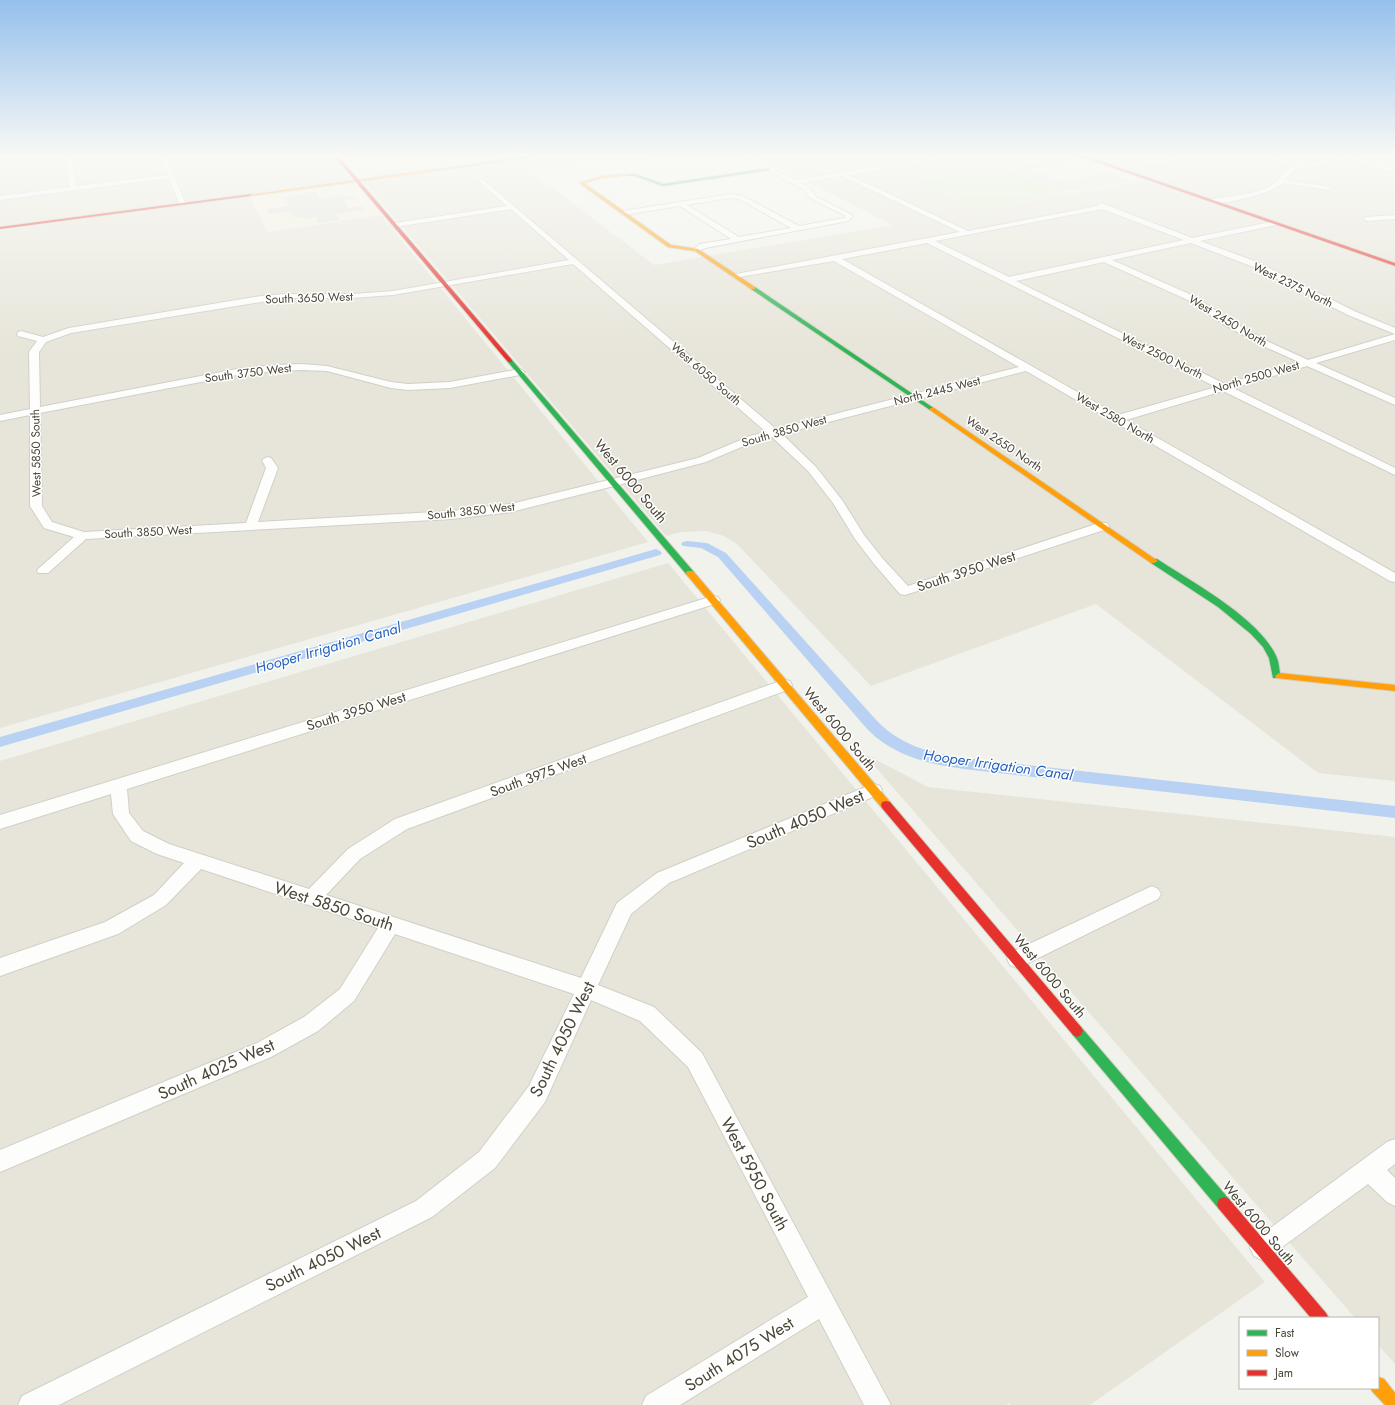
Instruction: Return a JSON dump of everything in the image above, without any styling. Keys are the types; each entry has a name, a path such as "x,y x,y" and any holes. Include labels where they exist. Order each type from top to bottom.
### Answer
{"street":[{"path":"0,228 40,223"},
{"name":"West 6000 South","path":"393,223 1320,1317"},
{"path":"395,225 411,223"},
{"name":"West 6050 South","path":"530,223 774,433 812,469 838,502 859,536 879,562 905,591"},
{"path":"637,223 670,246 696,250 703,246 832,223"},
{"path":"710,223 738,240"},
{"path":"787,223 798,229"},
{"path":"945,223 967,233"},
{"name":"West 2375 North","path":"967,233 1019,223"},
{"name":"West 2375 North","path":"1144,223 1273,273 1351,313 1395,331"},
{"path":"1008,280 1274,223 1395,265"},
{"path":"736,276 967,233"},
{"name":"West 2500 North","path":"929,241 1395,472"},
{"name":"West 2650 North","path":"696,250 1235,616 1259,636 1273,657 1276,676 1395,688"},
{"name":"West 2580 North","path":"835,258 1395,578"},
{"name":"West 2450 North","path":"1104,259 1172,289 1193,300 1244,333 1395,402"},
{"name":"South 3650 West","path":"43,340 69,331 261,299 285,296 372,296 575,261"},
{"path":"21,334 43,340"},
{"name":"North 2500 West","path":"1117,419 1223,386 1395,337"},
{"name":"West 5850 South","path":"43,340 34,352 36,411 36,506 48,525 83,536"},
{"name":"South 3750 West","path":"0,418 237,372 266,368 293,367 339,370 408,387 436,386 468,382 520,372"},
{"name":"North 2445 West","path":"847,414 1028,368"},
{"name":"South 3850 West","path":"83,536 452,516 511,508 702,460 748,440 847,414"},
{"path":"251,526 272,468 267,460"},
{"name":"South 3950 West","path":"905,591 1103,526"},
{"path":"43,570 83,536"},
{"name":"South 3950 West","path":"0,822 713,600"},
{"name":"South 3975 West","path":"312,898 354,854 401,824 785,685"},
{"name":"West 5850 South","path":"119,785 121,814 137,836 163,849 586,989"},
{"name":"South 4050 West","path":"31,1405 424,1209 487,1160 537,1094 624,909 663,878 874,790"},
{"path":"0,968 111,928 160,900 198,860"},
{"path":"1017,958 1152,894"},
{"name":"South 4025 West","path":"0,1161 264,1050 311,1024 347,995 391,924"},
{"name":"West 5950 South","path":"586,989 647,1014 694,1060 878,1405"},
{"path":"1262,1248 1395,1150"},
{"path":"1370,1169 1395,1194"},
{"name":"South 4075 West","path":"656,1405 823,1302"},
{"path":"1379,1386 1395,1405"}],"shaded area":[{"path":"0,223 26,223 0,226"},
{"path":"60,223 263,223 268,232 331,223 387,223 648,542 0,728 0,231"},
{"path":"263,223 331,223 268,232"},
{"path":"398,223 598,223 654,265 893,225 888,223 1267,223 1395,267 1395,781 1318,773 1096,604 871,686 737,544 724,536 707,531 681,532 666,536"},
{"path":"1280,223 1395,223 1395,262"},
{"path":"668,563 1265,1282 1090,1405 1011,1405 1009,1403 1006,1405 0,1405 0,761"},
{"path":"863,753 928,787 1395,837 1395,1364 1379,1346 1379,1317 1354,1317"}],"waterway":[{"name":"Hooper Irrigation Canal","path":"687,544 703,545 722,555 873,726 889,740 912,752 938,759 964,763 1395,812"},
{"name":"Hooper Irrigation Canal","path":"0,742 656,553"}],"traffic: fast":[{"path":"753,288 932,409"},
{"path":"510,361 690,573"},
{"path":"1154,561 1221,605 1254,632 1266,646 1273,658 1276,676 1279,676"},
{"path":"1077,1031 1224,1204"}],"traffic: slow":[{"path":"637,223 670,246 696,250 753,288"},
{"path":"932,409 1154,561"},
{"path":"690,573 886,805"},
{"path":"1279,676 1395,688"},
{"path":"1379,1386 1395,1405"}],"traffic: jam":[{"path":"0,228 41,223"},
{"path":"393,223 510,361"},
{"path":"1273,223 1395,265"},
{"path":"886,805 1077,1031"},
{"path":"1224,1204 1320,1317"}]}
